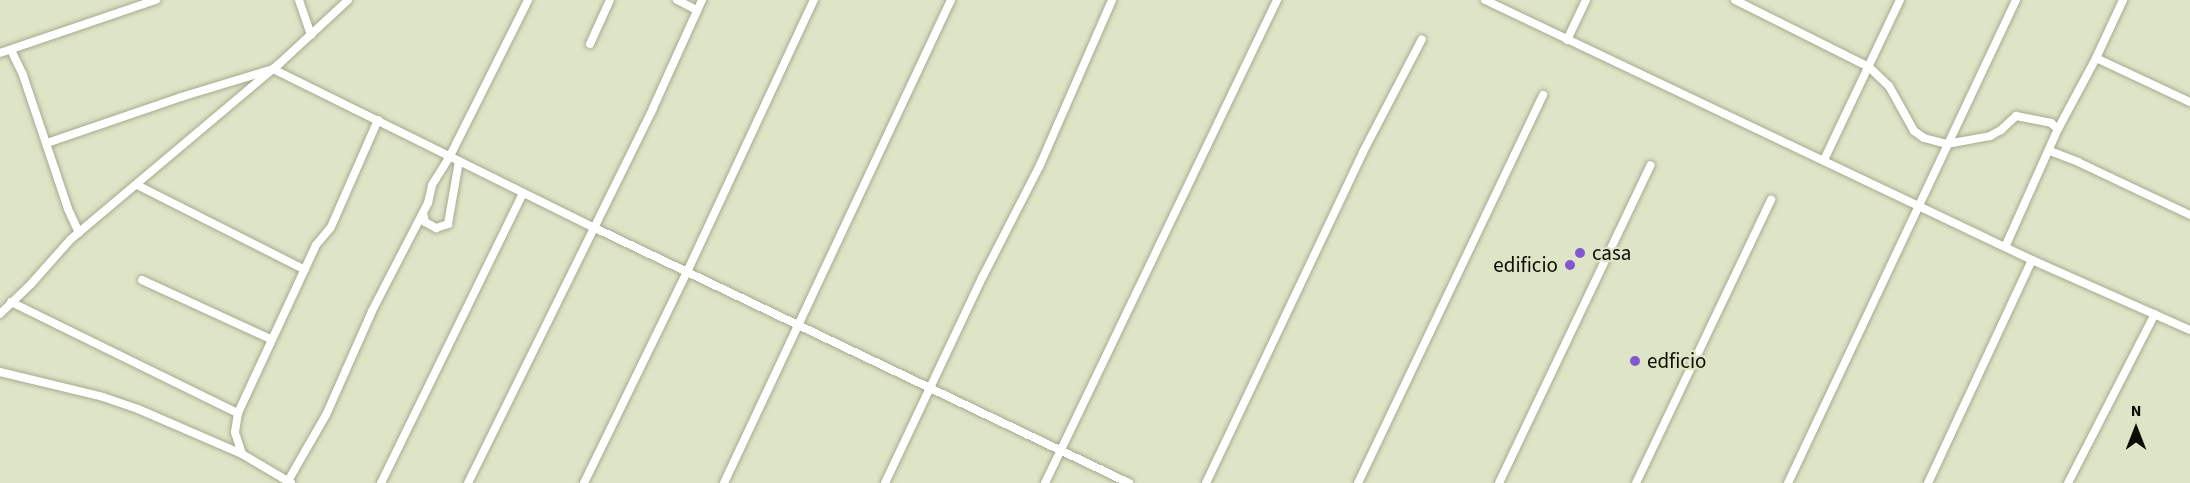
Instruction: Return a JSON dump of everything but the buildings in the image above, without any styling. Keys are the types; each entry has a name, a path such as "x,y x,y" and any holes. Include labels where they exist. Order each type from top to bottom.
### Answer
{"street":[{"path":"0,53 156,0"},
{"path":"299,0 311,35"},
{"path":"0,314 79,232 273,69 348,0"},
{"path":"0,372 103,397 138,408 242,454 289,482 326,415 372,311 423,213 432,184 450,156 528,0"},
{"path":"590,44 610,0"},
{"path":"677,0 697,10"},
{"path":"468,483 595,228 702,0"},
{"path":"584,483 687,272 813,0"},
{"path":"724,483 750,424 800,326 951,0"},
{"path":"885,483 932,389 983,276 1040,165 1112,0"},
{"path":"1045,483 1277,0"},
{"path":"1485,0 2006,245 2032,260 2190,330"},
{"path":"1567,40 1586,0"},
{"path":"1735,0 1869,67 1889,86 1918,136 1947,144 1995,134 2016,116 2051,123 2058,129"},
{"path":"1824,160 1900,0"},
{"path":"1788,483 2016,0"},
{"path":"2006,245 2058,129 2096,58 2123,0"},
{"path":"1206,483 1363,152 1422,39"},
{"path":"11,50 47,143 68,209 79,232"},
{"path":"2096,58 2190,102"},
{"path":"47,143 181,97 273,69 595,228 1129,483"},
{"path":"1358,483 1543,95"},
{"path":"242,454 235,432 238,413 270,339 319,241 331,227 378,120"},
{"path":"2050,151 2190,215"},
{"path":"423,213 425,222 436,228 448,224 459,160"},
{"path":"1499,483 1651,165"},
{"path":"137,185 305,270"},
{"path":"381,483 523,193"},
{"path":"1636,483 1771,200"},
{"path":"1928,483 2032,260"},
{"path":"142,280 270,339"},
{"path":"11,302 238,413"},
{"path":"2068,483 2155,314"}],"place":[{"name":"casa","path":"1580,253"},
{"name":"edificio","path":"1570,265"},
{"name":"edficio","path":"1635,361"}]}
